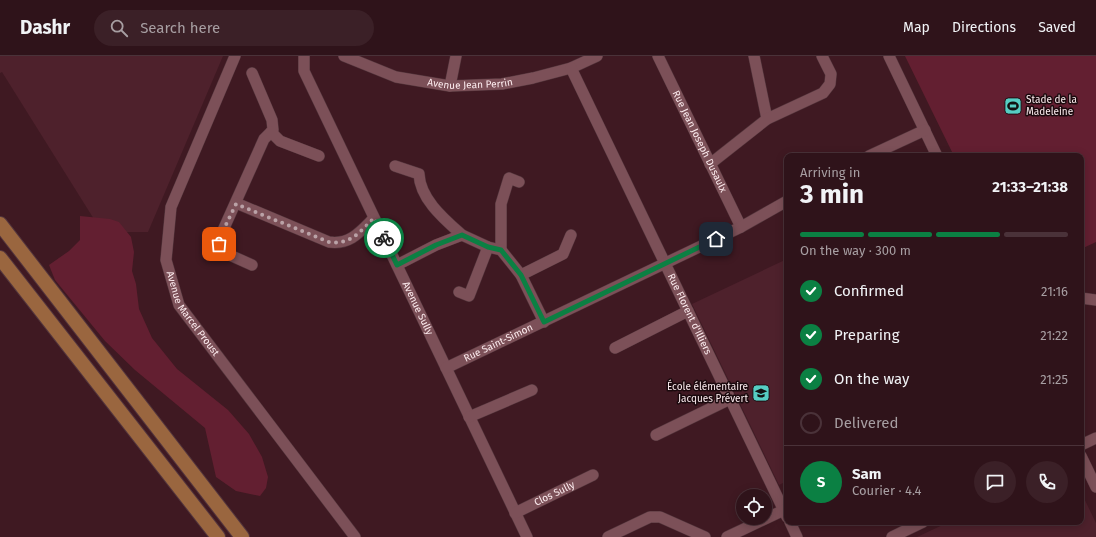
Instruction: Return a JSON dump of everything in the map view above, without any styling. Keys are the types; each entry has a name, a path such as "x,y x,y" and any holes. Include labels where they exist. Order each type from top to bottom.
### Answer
{"main road":[{"path":"0,224 242,537"},
{"path":"0,258 218,537"}],"street":[{"name":"Avenue Marcel Proust","path":"235,56 171,207 166,260 179,305 355,537"},
{"name":"Avenue Sully","path":"304,56 304,72 527,537"},
{"path":"450,86 456,56"},
{"name":"Avenue Jean Perrin","path":"349,57 396,77 450,86 502,84 533,78 571,68 597,56"},
{"name":"Rue Jean Joseph Dusaulx","path":"658,56 741,227"},
{"path":"754,56 767,118"},
{"path":"710,164 767,118 823,92 830,84 831,74 822,56"},
{"path":"889,56 936,153"},
{"name":"Rue Florent d'Illiers","path":"571,68 784,511"},
{"path":"252,73 272,120 273,130 264,139 220,237 219,244 220,249 223,252 252,265"},
{"path":"875,153 925,130"},
{"path":"271,132 280,141 319,156"},
{"path":"395,166 419,174 420,184 429,201 444,219 462,235 488,247 501,250 521,275 544,322"},
{"path":"501,250 501,204 509,178 519,182"},
{"path":"236,204 329,242 337,243 354,237 374,218"},
{"name":"Rue Saint-Simon","path":"446,368 665,264 741,227 784,204"},
{"path":"397,265 436,245 462,235"},
{"path":"521,275 563,254 571,235"},
{"path":"459,292 469,296 488,247"},
{"path":"1084,298 1096,300"},
{"path":"615,348 688,312"},
{"path":"469,417 532,390"},
{"path":"656,435 730,399"},
{"path":"1084,444 1096,438"},
{"path":"1084,462 1096,487"},
{"name":"Clos Sully","path":"516,513 593,475"},
{"path":"727,537 784,513"},
{"path":"608,537 650,517 660,517 705,537"},
{"path":"791,525 797,537"},
{"path":"892,537 917,525"}],"shaded area":[{"path":"0,56 223,56 148,232 102,232 2,72 0,73"},
{"name":"Stade de la Madeleine","path":"905,56 1096,56 1096,242 1084,248 1084,153 953,153"},
{"path":"80,216 110,219 119,222 131,237 134,252 132,271 136,284 139,309 152,338 177,369 228,410 249,434 262,457 268,477 266,488 260,496 236,491 216,477 205,428 135,370 105,341 55,280 49,265 69,251 80,240"},
{"name":"École élémentaire Jacques Prévert","path":"784,260 784,482 779,485 692,304"},
{"path":"1084,498 1096,523 1096,537 917,537 943,525 1084,525"}],"way so far":[{"path":"219,244 220,237 236,204 329,242 337,243 354,237 374,218 384,238"}],"place":[{"name":"Stade de la Madeleine","path":"1013,106"},
{"name":"École élémentaire Jacques Prévert","path":"761,393"}],"route":[{"path":"384,238 397,265 436,245 462,235 488,247 501,250 521,275 544,322 716,239"}]}
